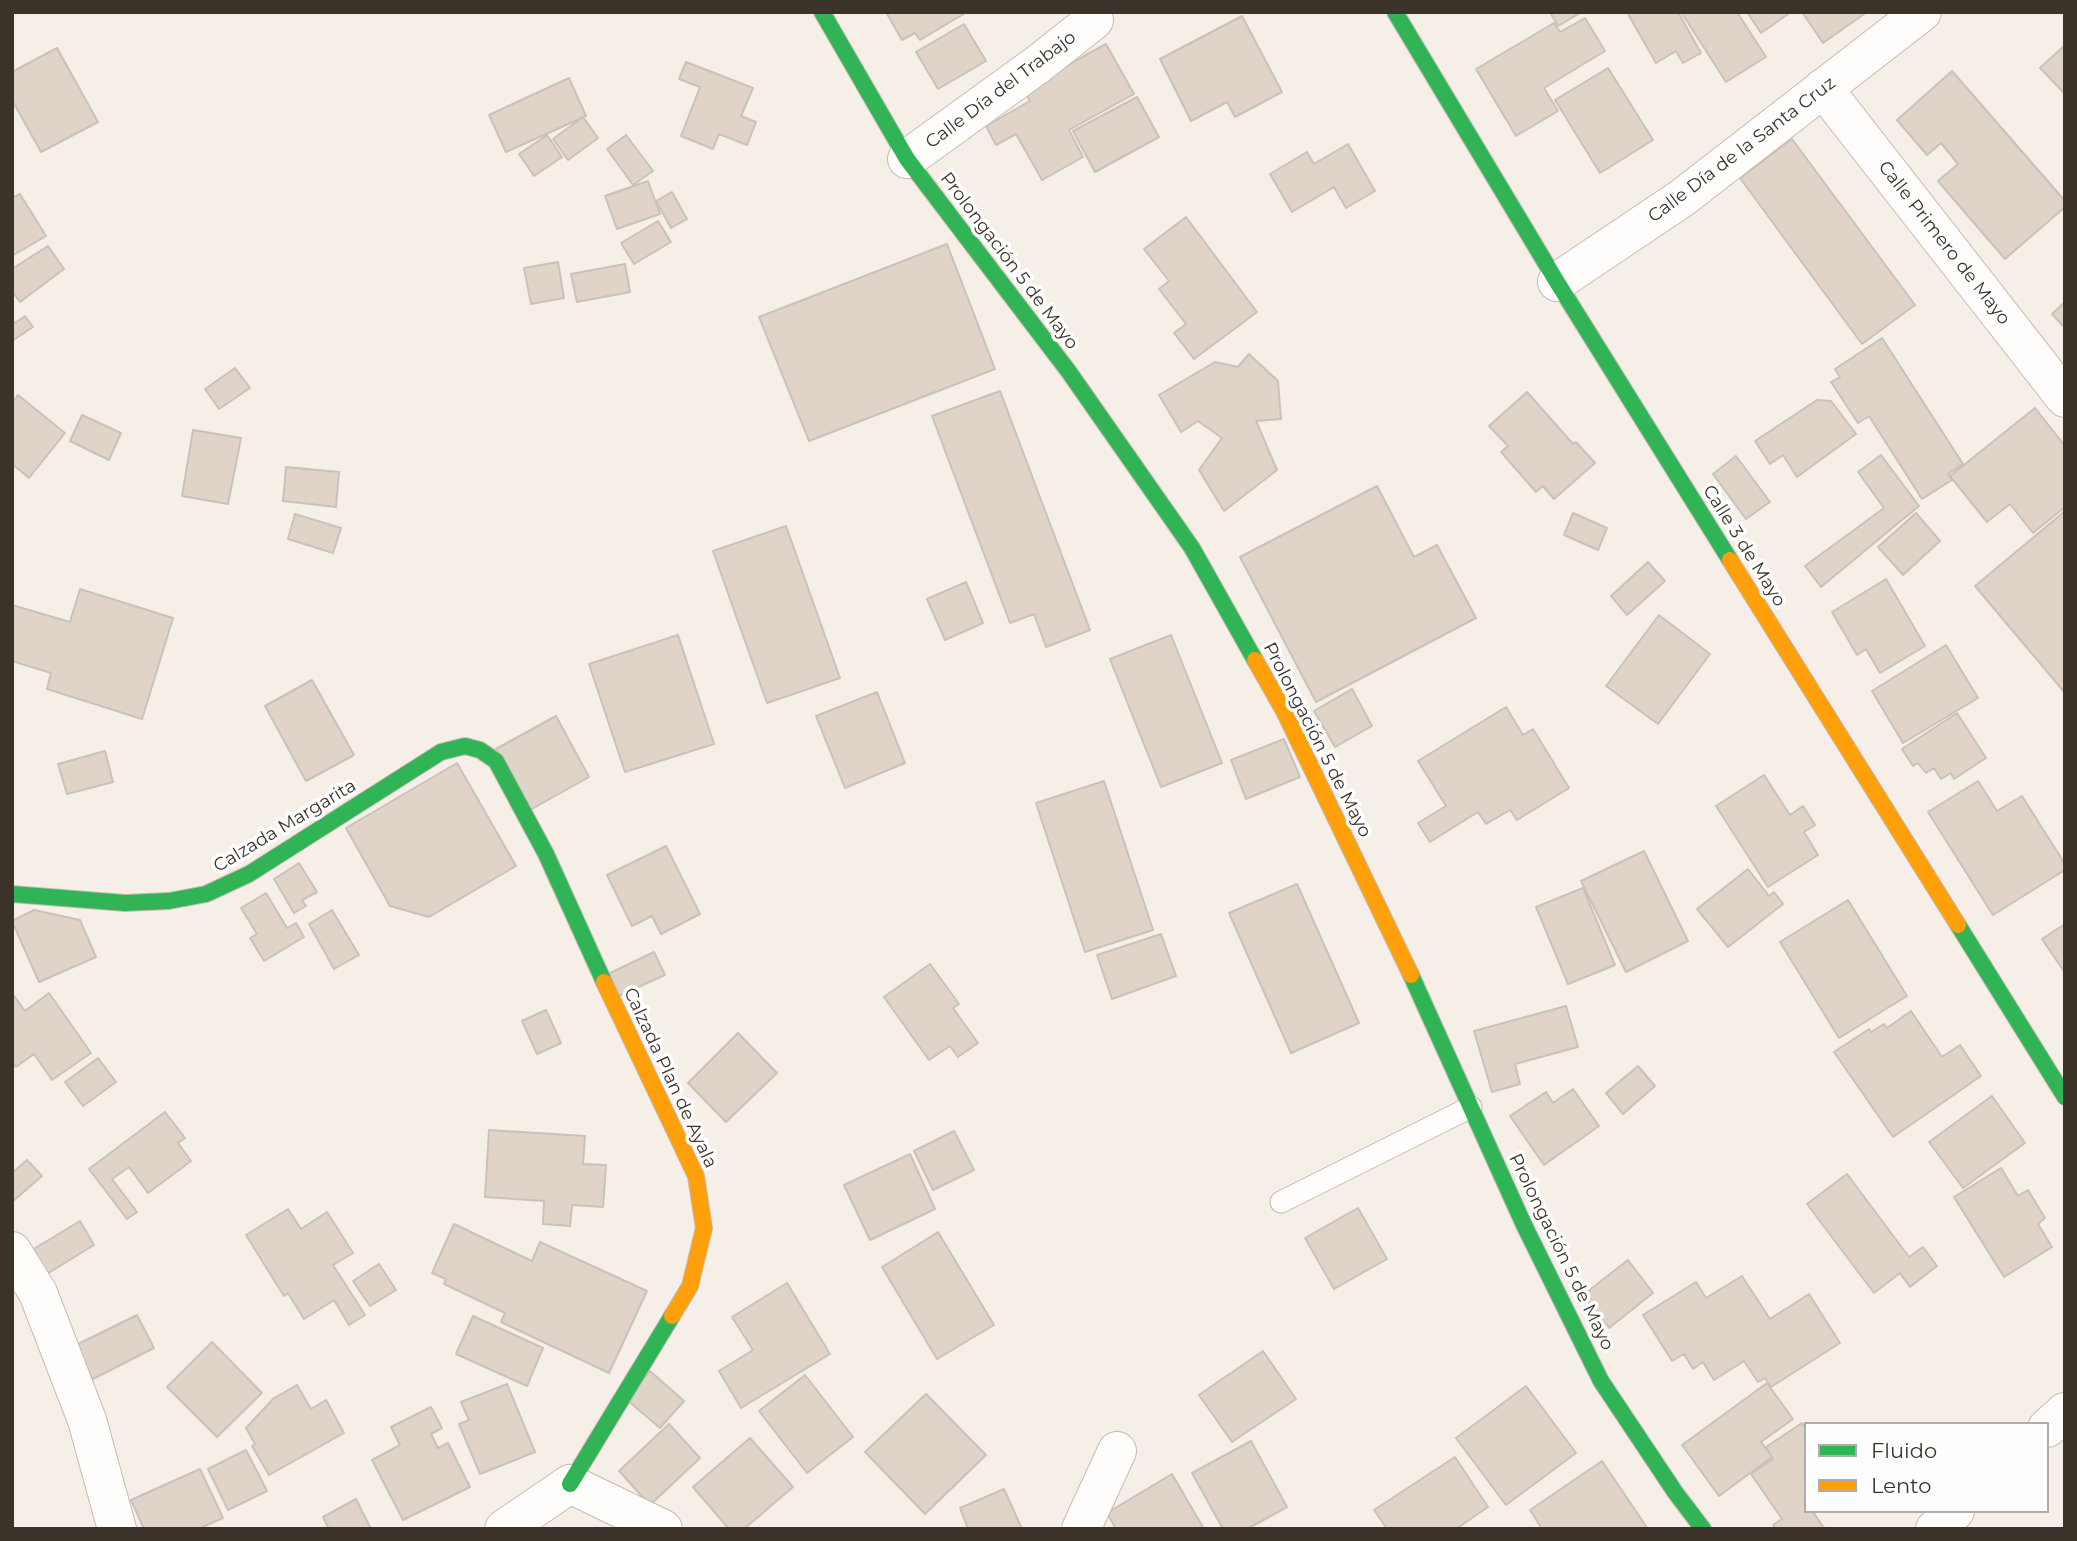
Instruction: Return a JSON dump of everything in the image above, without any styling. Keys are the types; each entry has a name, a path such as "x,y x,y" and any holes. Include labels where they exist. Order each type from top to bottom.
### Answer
{"street":[{"name":"Prolongación 5 de Mayo","path":"822,12 907,159 1069,372 1192,548 1284,711 1411,976 1524,1225 1601,1381 1703,1529"},
{"name":"Calle 3 de Mayo","path":"1395,12 1557,282 2065,1097"},
{"name":"Calle Día de la Santa Cruz","path":"1557,282 1682,198 1922,12"},
{"name":"Calle Día del Trabajo","path":"907,159 1037,65 1094,20"},
{"name":"Calle Primero de Mayo","path":"1824,88 2065,398"},
{"name":"Calzada Plan de Ayala","path":"441,752 465,746 480,750 496,761 546,854 696,1176 704,1228 690,1286 570,1484"},
{"name":"Calzada Margarita","path":"12,894 125,903 169,901 206,894 249,874 441,752"},
{"path":"12,1251 38,1293 87,1420 117,1529"},
{"path":"2049,1426 2065,1412"},
{"path":"1081,1529 1116,1451"},
{"path":"504,1529 570,1484 663,1529"},
{"path":"1935,1529 1953,1513"}],"lane":[{"path":"1281,1202 1471,1107"}],"building":[{"path":"886,12 967,12 920,40 915,33 902,40"},
{"path":"1550,12 1582,12 1558,26"},
{"path":"1678,12 1701,53 1683,63 1676,51 1656,63 1628,14"},
{"path":"1681,12 1737,12 1766,57 1726,82"},
{"path":"1747,12 1791,12 1761,33"},
{"path":"1802,12 1867,12 1823,43"},
{"path":"1242,16 1282,92 1235,117 1227,102 1191,121 1160,59"},
{"path":"1585,18 1605,51 1544,88 1558,111 1516,136 1476,69 1554,23 1560,32"},
{"path":"964,24 986,61 938,89 916,52"},
{"path":"1106,44 1134,94 1069,130 1083,157 1042,180 1016,134 996,145 986,126 1030,101 1024,89"},
{"path":"2065,45 2065,94 2040,68"},
{"path":"57,48 98,122 41,152 12,100 12,72"},
{"path":"686,62 753,88 741,116 756,122 747,145 719,134 713,149 681,136 700,87 679,79"},
{"path":"1608,68 1653,140 1600,173 1555,100"},
{"path":"1952,71 2065,201 2065,207 2005,259 1938,181 1958,164 1941,143 1927,155 1897,120"},
{"path":"569,78 586,116 506,152 489,115"},
{"path":"1137,97 1159,137 1095,172 1073,131"},
{"path":"583,117 598,138 568,160 553,139"},
{"path":"547,135 562,157 534,176 519,154"},
{"path":"626,135 653,171 633,185 607,149"},
{"path":"1792,139 1915,305 1862,344 1740,178"},
{"path":"1348,144 1375,191 1346,208 1334,187 1292,212 1270,174 1307,152 1314,164"},
{"path":"648,181 660,214 617,229 605,196"},
{"path":"672,192 687,219 671,228 656,201"},
{"path":"20,194 46,236 12,256 12,198"},
{"path":"1186,217 1257,312 1194,359 1174,333 1186,324 1159,289 1169,281 1144,249"},
{"path":"658,221 671,242 634,264 621,243"},
{"path":"947,244 995,369 809,441 759,317"},
{"path":"48,246 64,269 20,302 12,291 12,269"},
{"path":"558,262 564,298 531,304 524,268"},
{"path":"625,264 630,292 577,302 571,274"},
{"path":"2065,302 2065,328 2052,314"},
{"path":"25,316 33,327 12,341 12,319 15,323"},
{"path":"1882,338 1963,464 1948,474 1952,480 1922,499 1869,416 1858,423 1831,382 1840,377 1835,369"},
{"path":"1249,354 1278,381 1281,419 1256,421 1277,470 1224,511 1199,470 1222,438 1198,421 1181,432 1159,395 1215,362 1238,367"},
{"path":"235,368 250,388 219,409 205,389"},
{"path":"1000,391 1090,630 1046,647 1034,614 1010,623 932,416"},
{"path":"1527,392 1573,444 1576,442 1595,463 1554,499 1543,486 1536,492 1501,452 1508,446 1489,426"},
{"path":"18,395 65,433 29,478 12,464 12,403"},
{"path":"1817,400 1831,401 1856,434 1797,477 1783,455 1770,464 1755,441"},
{"path":"2035,408 2065,446 2065,507 2033,533 2010,504 1987,522 1950,476"},
{"path":"82,415 121,433 109,460 70,441"},
{"path":"193,430 241,438 228,504 182,496"},
{"path":"1881,455 1919,506 1821,587 1805,566 1884,508 1858,472"},
{"path":"1736,456 1770,502 1746,519 1713,474"},
{"path":"286,467 339,472 336,507 283,501"},
{"path":"1377,486 1414,557 1437,545 1476,618 1316,702 1240,557"},
{"path":"2065,511 2065,693 1975,586"},
{"path":"1573,513 1607,528 1598,550 1564,535"},
{"path":"1916,513 1940,541 1903,575 1878,547"},
{"path":"295,514 341,528 333,553 288,539"},
{"path":"786,526 840,678 767,703 713,551"},
{"path":"1648,562 1665,581 1627,615 1611,596"},
{"path":"1886,579 1925,646 1880,673 1866,649 1857,655 1832,612"},
{"path":"966,582 983,623 945,640 927,599"},
{"path":"80,589 173,618 142,719 47,689 51,673 12,661 12,605 70,622"},
{"path":"1659,615 1710,654 1658,724 1606,686"},
{"path":"678,635 714,744 625,772 589,664"},
{"path":"1171,635 1222,763 1161,787 1110,659"},
{"path":"1946,645 1978,698 1903,743 1872,691"},
{"path":"312,680 354,755 306,781 265,706"},
{"path":"1352,689 1372,726 1335,747 1314,711"},
{"path":"877,692 905,763 845,788 816,716"},
{"path":"1506,707 1523,735 1533,729 1569,788 1517,820 1510,810 1486,824 1478,812 1430,842 1418,823 1446,806 1418,761"},
{"path":"1957,713 1986,758 1954,779 1951,773 1941,779 1934,768 1926,773 1918,763 1913,766 1902,749"},
{"path":"556,716 589,777 530,810 496,749"},
{"path":"1284,739 1300,777 1246,799 1231,760"},
{"path":"105,751 113,782 67,794 58,764"},
{"path":"457,763 516,866 429,917 390,906 346,828"},
{"path":"1764,775 1790,815 1803,806 1815,825 1804,832 1818,855 1768,887 1716,806"},
{"path":"1104,781 1153,930 1085,952 1036,803"},
{"path":"1978,781 1997,811 2022,796 2065,864 2065,870 1993,915 1928,812"},
{"path":"666,846 700,914 661,934 652,916 632,926 607,875"},
{"path":"1644,851 1688,941 1626,972 1581,881"},
{"path":"299,863 317,892 302,900 306,906 294,913 274,879"},
{"path":"1748,869 1769,896 1774,892 1783,904 1728,947 1697,909"},
{"path":"1297,884 1359,1023 1291,1053 1229,913"},
{"path":"1583,888 1615,965 1568,984 1536,907"},
{"path":"266,893 287,928 296,923 304,937 264,961 250,938 257,934 241,908"},
{"path":"1848,900 1907,996 1839,1038 1780,942"},
{"path":"34,910 80,920 96,957 39,982 12,921"},
{"path":"332,910 359,955 334,969 309,924"},
{"path":"2065,924 2065,973 2042,939"},
{"path":"1161,934 1176,976 1112,999 1097,955"},
{"path":"654,952 665,975 616,997 606,975"},
{"path":"930,964 959,1004 953,1008 978,1043 958,1057 950,1046 929,1060 884,997"},
{"path":"12,993 25,1011 49,993 91,1053 52,1080 34,1054 16,1067 12,1061"},
{"path":"1566,1006 1578,1047 1515,1064 1520,1084 1492,1092 1474,1031"},
{"path":"546,1010 561,1043 537,1054 522,1021"},
{"path":"1911,1011 1942,1057 1960,1045 1981,1076 1893,1137 1834,1052 1869,1029 1871,1032 1884,1024 1887,1028"},
{"path":"738,1033 777,1073 726,1122 688,1083"},
{"path":"98,1058 116,1082 83,1106 65,1082"},
{"path":"1638,1066 1655,1086 1623,1114 1606,1093"},
{"path":"1573,1089 1599,1126 1544,1165 1510,1116 1546,1092 1553,1103"},
{"path":"1992,1096 2025,1143 1963,1188 1929,1142"},
{"path":"165,1112 185,1138 178,1143 191,1161 148,1193 129,1167 112,1179 137,1212 127,1219 89,1169"},
{"path":"489,1130 585,1136 583,1164 606,1165 603,1207 572,1205 570,1226 543,1224 544,1201 485,1197"},
{"path":"954,1131 974,1170 933,1190 914,1151"},
{"path":"910,1154 935,1209 870,1240 844,1185"},
{"path":"27,1160 42,1176 12,1202 12,1173"},
{"path":"2001,1168 2018,1196 2028,1190 2045,1218 2038,1224 2052,1247 2004,1277 1954,1197"},
{"path":"1847,1174 1909,1257 1923,1247 1937,1266 1910,1287 1900,1273 1874,1293 1807,1204"},
{"path":"1358,1208 1387,1259 1334,1289 1305,1238"},
{"path":"288,1209 301,1229 327,1212 353,1253 333,1265 365,1315 349,1325 334,1300 304,1319 288,1293 284,1296 246,1235"},
{"path":"80,1221 94,1245 47,1274 32,1250"},
{"path":"454,1224 532,1261 540,1242 647,1291 609,1373 501,1322 505,1313 444,1284 446,1279 432,1273"},
{"path":"938,1232 994,1325 937,1359 882,1267"},
{"path":"1628,1260 1653,1293 1609,1328 1583,1295"},
{"path":"379,1264 396,1290 370,1306 353,1281"},
{"path":"1742,1276 1770,1319 1809,1294 1840,1343 1771,1387 1765,1378 1758,1382 1744,1361 1714,1380 1703,1362 1693,1369 1684,1354 1672,1361 1643,1315 1696,1282 1706,1298"},
{"path":"787,1283 830,1354 741,1408 719,1371 753,1350 732,1317"},
{"path":"137,1315 154,1348 85,1383 68,1349"},
{"path":"473,1316 543,1348 527,1386 456,1354"},
{"path":"212,1342 262,1393 217,1437 167,1387"},
{"path":"1263,1351 1296,1399 1232,1442 1199,1395"},
{"path":"650,1371 684,1401 660,1428 626,1399"},
{"path":"805,1375 853,1437 807,1473 759,1411"},
{"path":"1767,1383 1793,1419 1761,1442 1772,1457 1719,1496 1682,1445"},
{"path":"507,1384 535,1452 480,1474 459,1424 469,1420 461,1402"},
{"path":"297,1385 311,1409 326,1400 344,1433 269,1475 252,1446 255,1444 246,1428 274,1398"},
{"path":"1526,1386 1576,1453 1506,1505 1456,1438"},
{"path":"926,1394 986,1455 925,1514 865,1452"},
{"path":"431,1407 442,1428 431,1434 438,1448 448,1443 470,1487 403,1520 372,1460 400,1445 391,1427"},
{"path":"1802,1423 1804,1513 1814,1513 1824,1528 1776,1529 1773,1525 1782,1519 1751,1474 1773,1459 1766,1447"},
{"path":"669,1424 700,1458 650,1505 619,1471"},
{"path":"750,1438 793,1487 744,1529 729,1529 693,1487"},
{"path":"1251,1441 1287,1507 1247,1529 1223,1529 1192,1473"},
{"path":"246,1450 267,1491 228,1510 208,1469"},
{"path":"1455,1457 1488,1507 1456,1529 1387,1529 1374,1510"},
{"path":"1602,1461 1648,1529 1542,1529 1530,1510"},
{"path":"200,1469 223,1518 198,1529 144,1529 131,1500"},
{"path":"1172,1474 1204,1529 1116,1529 1107,1513"},
{"path":"1004,1489 1022,1529 968,1529 960,1508"},
{"path":"356,1499 371,1529 329,1529 323,1517"}],"traffic: fast":[{"path":"822,12 907,159 1069,372 1192,548 1255,660"},
{"path":"1395,12 1557,282 1730,560"},
{"path":"12,894 125,903 169,901 206,894 249,874 441,752 465,746 480,750 496,761 546,854 604,982"},
{"path":"1958,925 2065,1097"},
{"path":"1411,975 1524,1225 1601,1381 1703,1529"},
{"path":"570,1484 672,1316"}],"traffic: slow":[{"path":"1730,560 1958,925"},
{"path":"1255,660 1284,711 1411,975"},
{"path":"604,982 696,1176 704,1228 690,1286 672,1316"}]}
